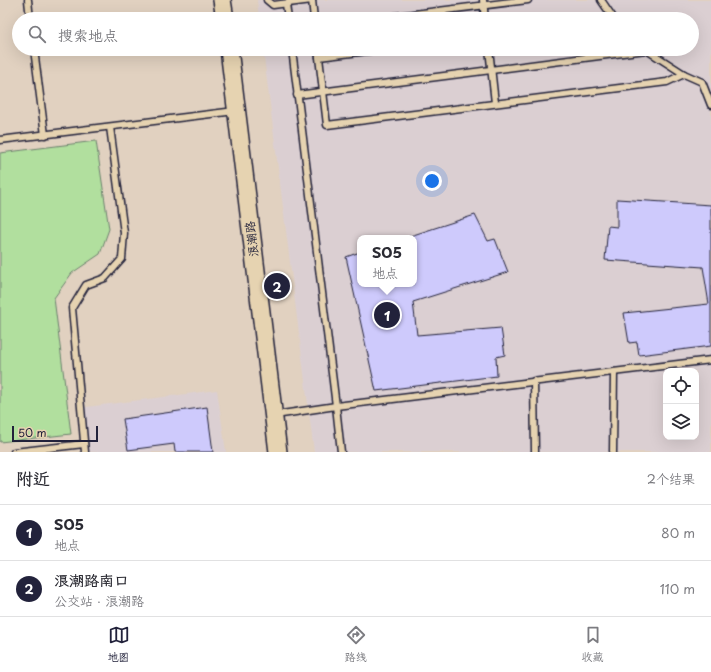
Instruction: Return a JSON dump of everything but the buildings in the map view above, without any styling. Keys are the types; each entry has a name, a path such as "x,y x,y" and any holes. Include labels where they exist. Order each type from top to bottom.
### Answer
{"main road":[{"path":"222,0 224,12"},
{"name":"浪潮路","path":"230,56 278,452"}],"lane":[{"path":"28,0 29,12"},
{"path":"267,0 273,5 312,0 313,12"},
{"path":"421,12 483,3 528,0"},
{"path":"601,0 609,12"},
{"path":"286,4 287,12"},
{"path":"35,56 45,135"},
{"path":"293,56 341,452"},
{"path":"319,56 326,125 667,82 684,74"},
{"path":"490,56 495,103"},
{"path":"297,95 600,56"},
{"path":"656,56 684,74 702,82 711,105"},
{"path":"0,140 236,111"},
{"path":"85,452 72,308 86,285 105,278 122,259 124,233 110,127"},
{"path":"274,415 534,381 711,360"},
{"path":"613,452 614,372"},
{"path":"534,381 535,452"},
{"path":"14,452 84,444"}],"shaded area":[{"path":"257,0 711,0 711,452 314,452 264,56 699,56 699,12 258,12"},
{"path":"217,390 226,452 85,452 79,408"}],"green space":[{"path":"96,141 109,229 100,254 72,273 54,298 71,434 0,442 0,153"}],"place":[{"name":"浪潮路南口","path":"277,286"},
{"name":"S05","path":"387,315"}]}
